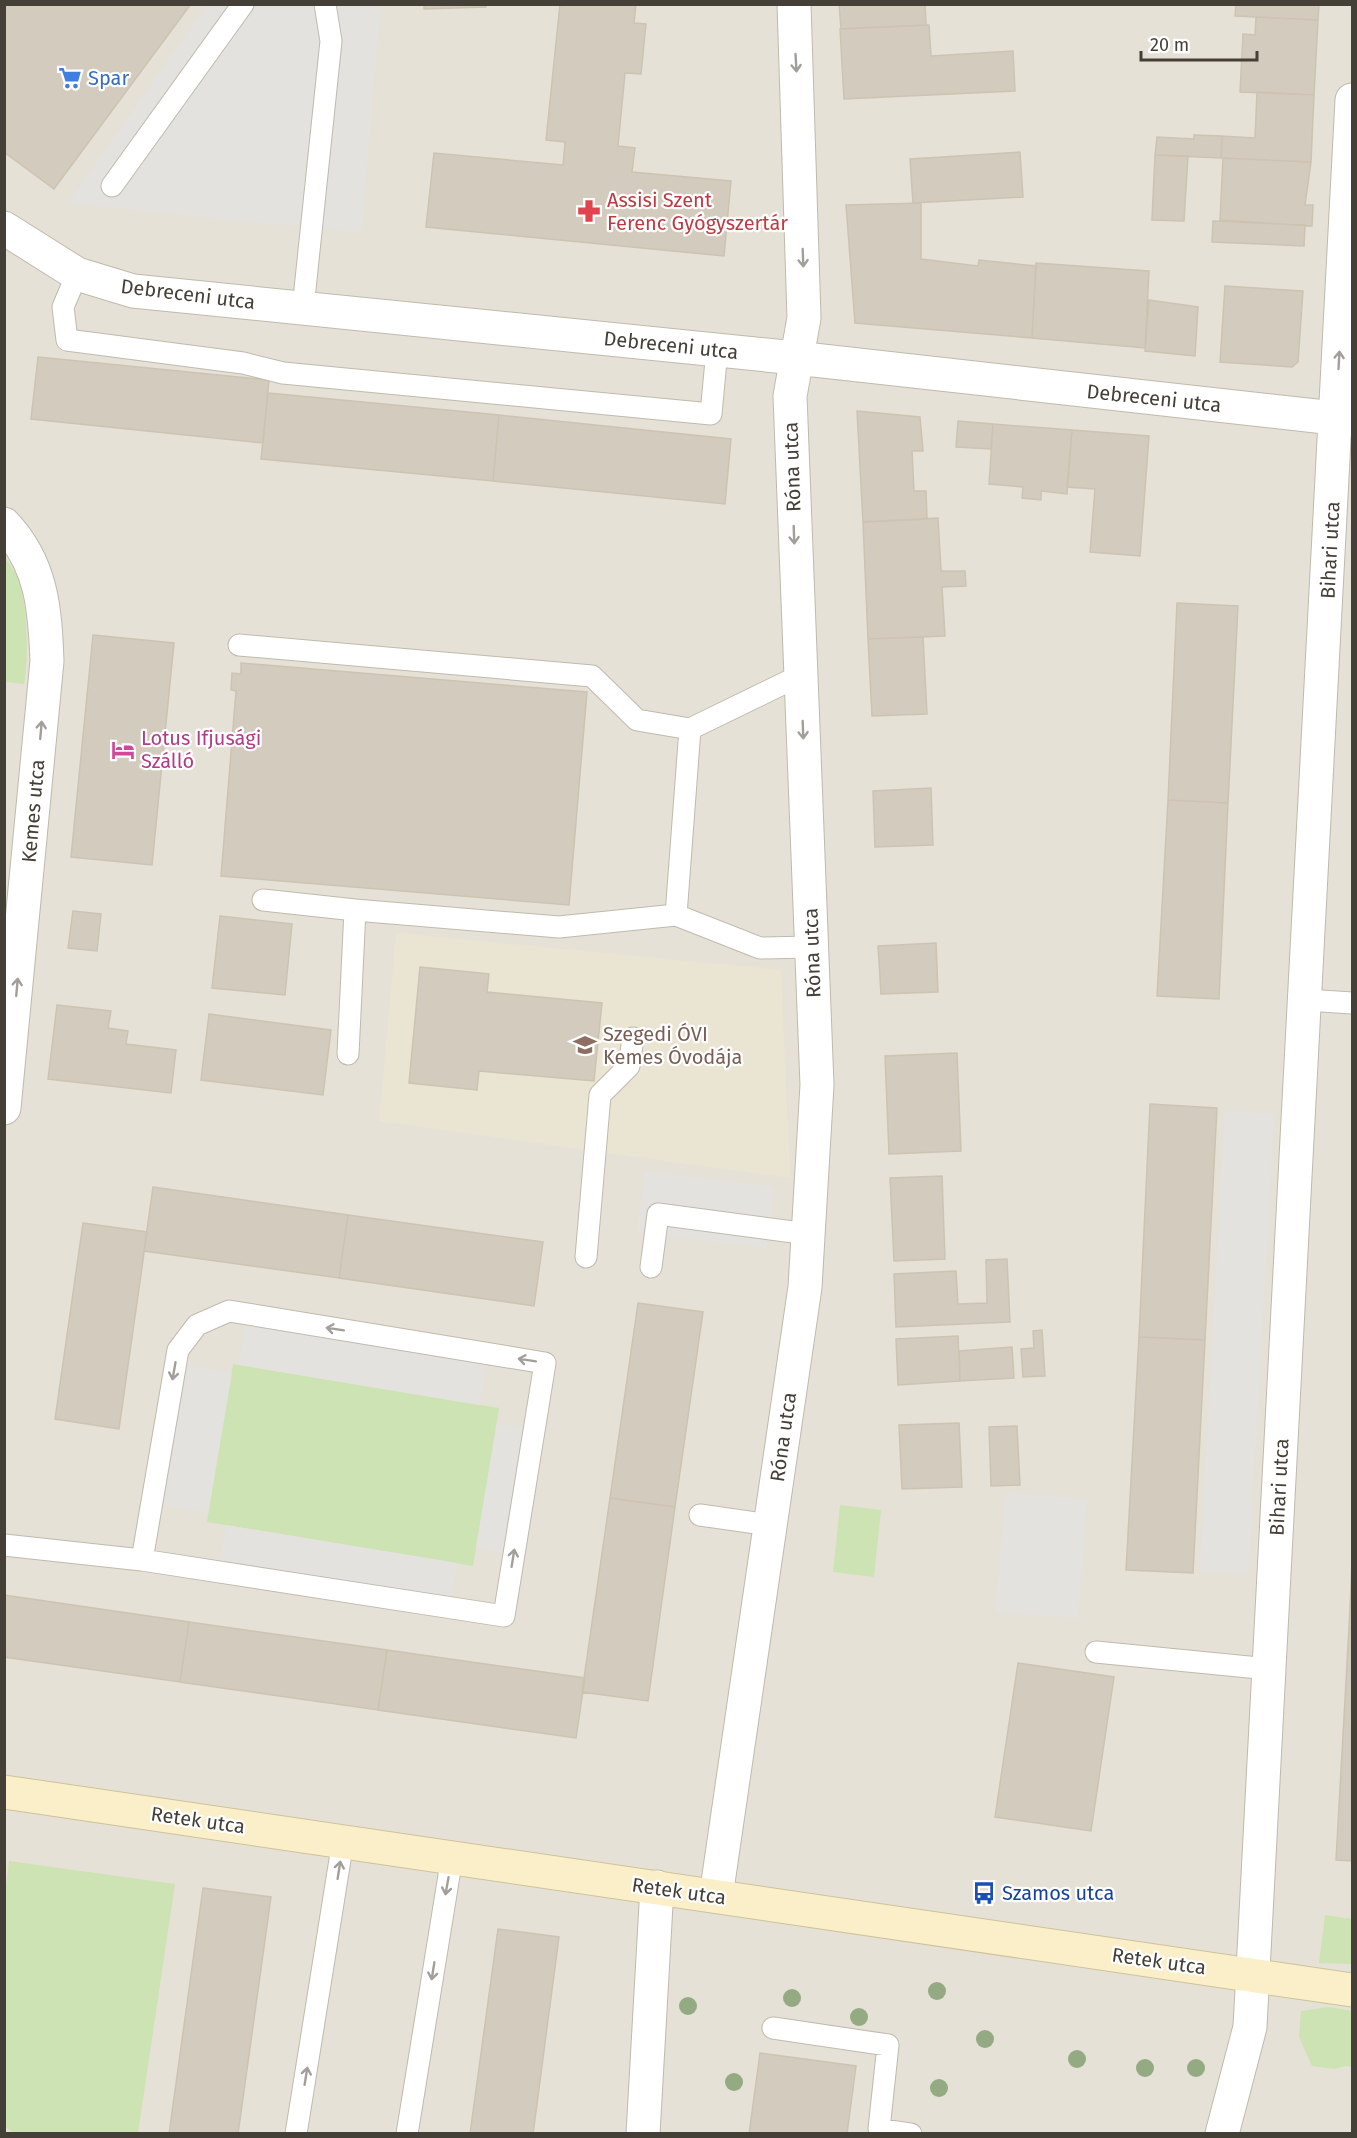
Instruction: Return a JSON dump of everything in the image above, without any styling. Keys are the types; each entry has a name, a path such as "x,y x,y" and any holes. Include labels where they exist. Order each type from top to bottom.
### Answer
{"street":[{"name":"Róna utca","path":"716,1896 805,1287 817,1085 790,396 804,318 794,4"},
{"name":"Bihari utca","path":"1222,2133 1250,2028 1251,1975 1306,1000 1345,419 1353,100"},
{"name":"Debreceni utca","path":"4,228 76,274 133,291 796,358 1345,419"},
{"name":"Kemes utca","path":"4,524 21,542 44,602 47,661 4,1108"},
{"name":"Retek utca","path":"4,1792 1353,1990"},
{"path":"643,2133 657,1887"}],"lane":[{"path":"112,186 243,4"},
{"path":"303,308 330,41 325,4"},
{"path":"76,274 63,307 67,340 243,363 283,373 711,414 717,350"},
{"path":"240,645 592,676 637,720 690,729 801,675"},
{"path":"676,915 690,729"},
{"path":"263,900 559,927 676,915 760,948 812,947"},
{"path":"348,1054 355,910"},
{"path":"1306,1000 1353,1003"},
{"path":"586,1257 600,1095 629,1066 633,1038"},
{"path":"651,1267 658,1214 808,1234"},
{"path":"4,1545 141,1560 504,1616 546,1363 229,1311 197,1325 178,1350 141,1560"},
{"path":"700,1515 771,1525"},
{"path":"1096,1652 1269,1669"},
{"path":"296,2133 343,1841"},
{"path":"407,2133 452,1857"},
{"path":"773,2028 888,2045 878,2131 910,2133"}],"shaded area":[{"path":"370,4 380,11 361,233 68,203 207,5"},
{"path":"5,5 1352,5 1352,2133 5,2133"},
{"name":"Szegedi ÓVI Kemes Óvodája","path":"396,933 781,970 790,1178 379,1121"},
{"path":"1225,1111 1274,1114 1248,1574 1200,1571"},
{"path":"645,1171 774,1187 767,1248 637,1232"},
{"path":"247,1315 489,1354 479,1405 239,1365"},
{"path":"175,1364 232,1373 208,1513 151,1503"},
{"path":"497,1424 533,1429 514,1555 476,1548"},
{"path":"1005,1493 1087,1499 1078,1618 996,1612"},
{"path":"226,1525 457,1563 450,1608 219,1571"}],"green space":[{"path":"4,557 21,587 27,645 24,684 5,682"},
{"path":"233,1364 499,1408 473,1566 207,1522"},
{"path":"840,1505 881,1510 874,1577 833,1572"},
{"path":"9,1861 175,1884 138,2133 16,2134 5,2127 4,1902"},
{"path":"1325,1915 1352,1919 1352,1964 1319,1963"},
{"path":"1329,2007 1352,2011 1352,2067 1334,2069 1312,2066 1299,2037 1301,2011"}],"building":[{"name":"Spar","path":"5,4 191,4 54,189 4,152"},
{"path":"424,4 486,4 486,7 424,9"},
{"path":"560,4 636,4 634,23 646,24 641,74 625,73 618,146 635,148 632,172 731,181 724,256 426,227 434,153 563,165 565,142 546,140"},
{"path":"839,4 925,4 926,25 841,29"},
{"path":"1236,4 1319,4 1318,20 1235,16"},
{"path":"1256,17 1318,20 1314,95 1240,92 1243,34 1255,35"},
{"path":"929,25 931,56 1013,51 1015,91 844,99 840,29"},
{"path":"1257,92 1314,95 1311,162 1221,158 1222,136 1255,138"},
{"path":"1194,135 1222,136 1221,158 1155,155 1157,137 1194,139"},
{"path":"1020,152 1023,197 913,203 910,159"},
{"path":"1155,155 1188,156 1184,221 1152,220"},
{"path":"1223,158 1311,162 1305,205 1313,205 1312,226 1220,220"},
{"path":"921,203 921,259 978,266 979,260 1036,266 1032,338 855,323 846,205"},
{"path":"1213,221 1305,225 1304,246 1212,242"},
{"path":"1036,263 1149,271 1145,348 1032,338"},
{"path":"1225,286 1303,291 1298,362 1292,367 1220,362"},
{"path":"1149,300 1198,307 1195,356 1145,351"},
{"path":"38,357 269,380 263,443 31,419"},
{"path":"268,393 499,415 493,481 261,459"},
{"path":"857,411 920,417 923,451 912,451 914,491 926,491 927,519 863,522"},
{"path":"499,415 731,439 725,504 493,481"},
{"path":"958,421 993,424 991,449 956,447"},
{"path":"993,424 1072,430 1067,494 1041,491 1041,500 1022,498 1023,487 989,484"},
{"path":"1072,430 1149,436 1140,556 1090,552 1095,489 1067,487"},
{"path":"938,518 941,571 965,571 966,586 942,587 945,636 868,639 863,522"},
{"path":"1177,603 1238,606 1228,803 1168,800"},
{"name":"Lotus Ifjusági Szálló","path":"93,635 174,643 152,865 71,857"},
{"path":"923,637 927,714 872,716 868,639"},
{"path":"241,663 587,692 569,905 221,876 236,691 231,690 232,673 241,674"},
{"path":"931,788 933,845 875,847 873,791"},
{"path":"1168,800 1228,803 1219,999 1157,996"},
{"path":"73,911 101,914 97,951 68,948"},
{"path":"220,916 292,924 285,995 212,988"},
{"path":"936,943 938,992 881,994 878,946"},
{"path":"420,967 489,974 487,992 602,1003 594,1081 479,1071 477,1090 409,1083"},
{"path":"57,1005 111,1011 108,1028 128,1031 126,1044 176,1050 171,1093 48,1079"},
{"path":"209,1014 331,1030 323,1095 201,1080"},
{"path":"957,1053 961,1151 889,1154 885,1056"},
{"path":"1150,1104 1217,1108 1205,1340 1139,1337"},
{"path":"942,1176 945,1259 894,1261 890,1178"},
{"path":"153,1187 348,1215 339,1278 144,1251"},
{"path":"348,1215 543,1242 534,1306 339,1278"},
{"path":"83,1223 147,1232 119,1429 55,1419"},
{"path":"1007,1259 1010,1322 896,1327 894,1274 956,1271 958,1304 987,1303 986,1260"},
{"path":"638,1303 703,1312 675,1507 610,1498"},
{"path":"1042,1330 1045,1376 1023,1377 1021,1349 1034,1348 1033,1331"},
{"path":"958,1336 960,1381 898,1385 896,1339"},
{"path":"1139,1337 1205,1340 1193,1573 1126,1570"},
{"path":"1012,1347 1014,1378 960,1381 959,1351"},
{"path":"959,1423 962,1487 902,1489 899,1425"},
{"path":"1017,1426 1020,1485 991,1486 989,1427"},
{"path":"610,1498 675,1507 648,1701 582,1692"},
{"path":"1352,1565 1352,1629 1349,1628"},
{"path":"4,1595 189,1622 180,1682 4,1657"},
{"path":"189,1622 387,1650 378,1710 180,1682"},
{"path":"1349,1628 1352,1629 1352,1861 1336,1860"},
{"path":"387,1650 585,1678 576,1738 378,1710"},
{"path":"1018,1663 1114,1677 1091,1831 995,1817"},
{"path":"203,1888 271,1897 238,2134 169,2134"},
{"path":"498,1929 559,1937 533,2134 470,2134"},
{"path":"760,2053 856,2066 847,2134 749,2134"}],"place":[{"name":"Spar","path":"70,78"},
{"name":"Assisi Szent Ferenc Gyógyszertár","path":"589,211"},
{"name":"Lotus Ifjusági Szálló","path":"123,750"},
{"name":"Szegedi ÓVI Kemes Óvodája","path":"585,1045"},
{"name":"Szamos utca","path":"984,1893"}]}
